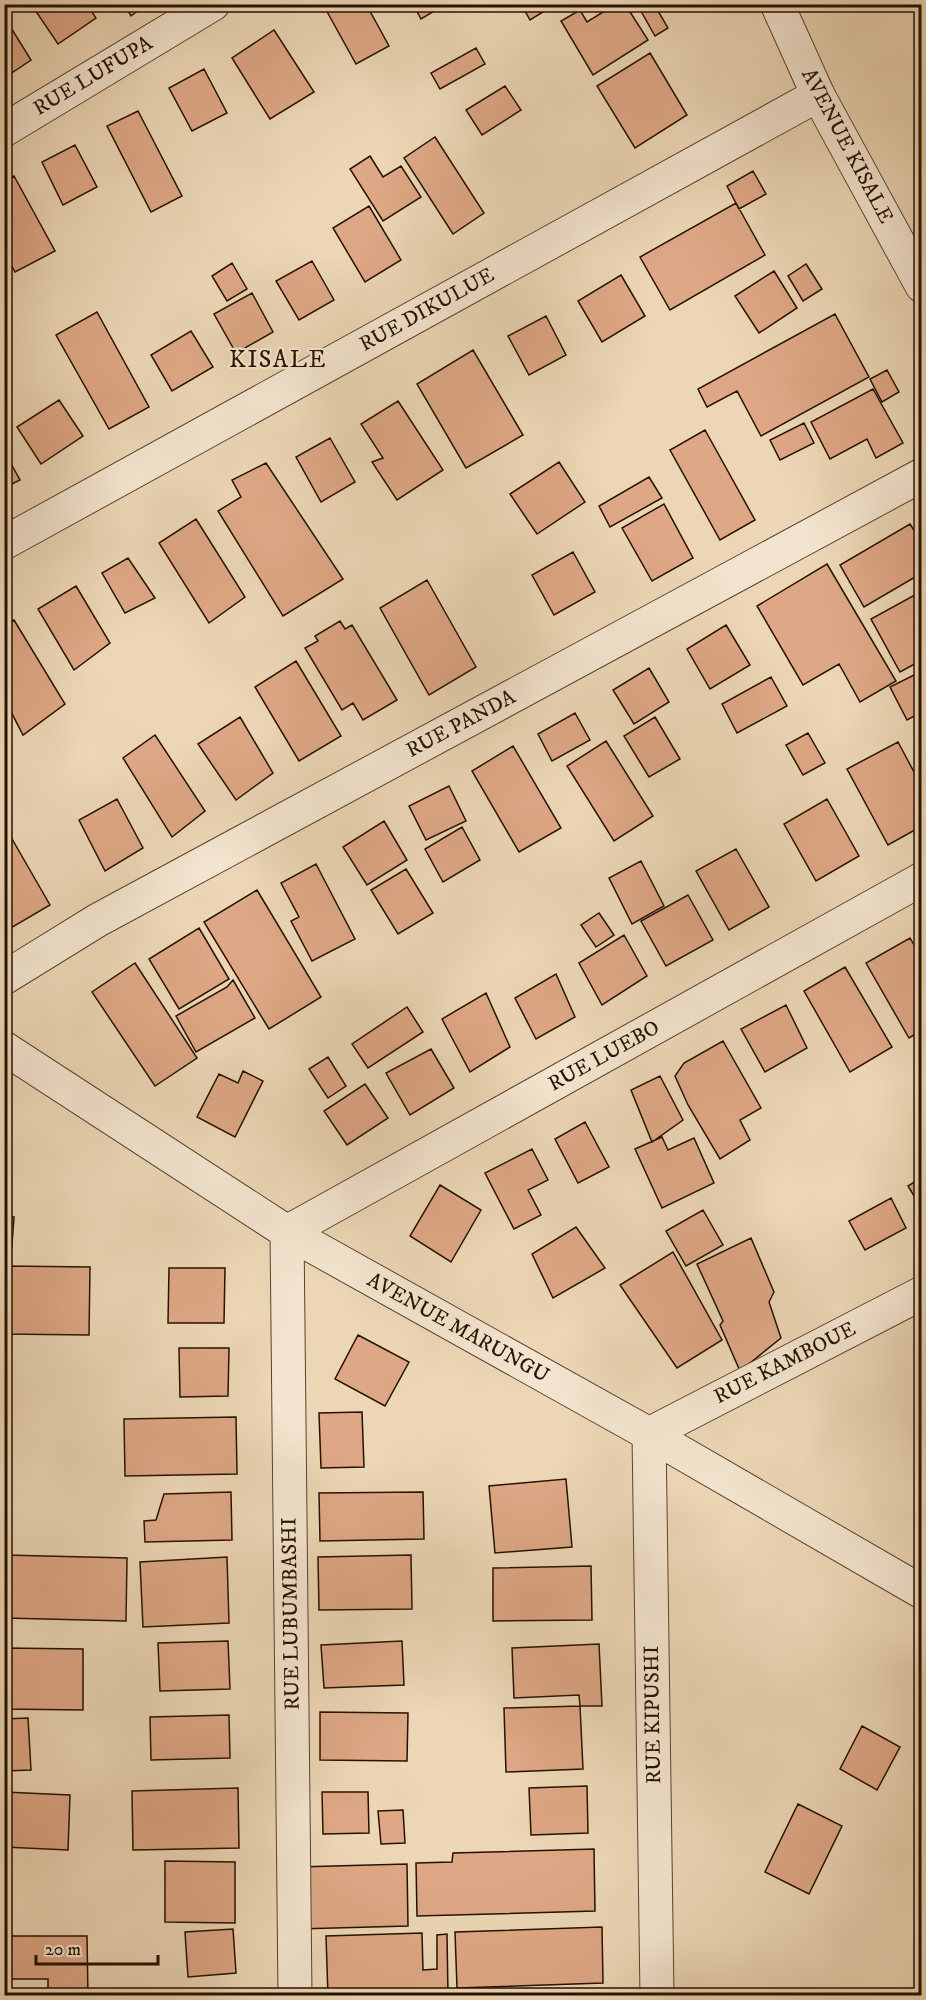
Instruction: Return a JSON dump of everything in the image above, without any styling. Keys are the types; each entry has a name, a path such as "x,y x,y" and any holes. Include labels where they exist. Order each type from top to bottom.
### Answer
{"street":[{"name":"RUE LUFUPA","path":"4,130 213,4"},
{"name":"AVENUE KISALE","path":"777,4 818,95 921,286"},
{"name":"RUE DIKULUE","path":"4,543 818,95"},
{"name":"RUE PANDA","path":"4,978 98,920 921,475"},
{"name":"RUE LUEBO","path":"287,1232 921,879"},
{"name":"AVENUE MARUNGU","path":"4,1048 287,1232 649,1434 921,1592"},
{"name":"RUE LUBUMBASHI","path":"287,1232 296,1995"},
{"name":"RUE KAMBOUE","path":"649,1434 921,1293"},
{"name":"RUE KIPUSHI","path":"649,1434 657,1995"}],"building":[{"path":"31,4 87,4 96,18 58,44"},
{"path":"124,4 147,4 131,16"},
{"path":"330,4 366,4 389,46 356,64 325,8"},
{"path":"413,4 446,4 421,19"},
{"path":"521,4 556,4 530,20"},
{"path":"616,4 625,4 648,40 593,75 561,21 580,10 587,22"},
{"path":"637,4 654,4 668,28 655,36"},
{"path":"8,23 31,60 4,78 4,25"},
{"path":"274,30 314,92 270,119 232,58"},
{"path":"476,48 485,64 440,89 431,73"},
{"path":"650,53 687,115 635,148 597,86"},
{"path":"204,69 227,113 192,131 169,88"},
{"path":"505,86 521,110 482,135 466,110"},
{"path":"138,111 182,196 151,212 107,126"},
{"path":"435,137 484,213 453,234 404,158"},
{"path":"75,145 97,187 63,205 42,162"},
{"path":"370,156 383,177 401,166 421,197 383,221 350,169"},
{"path":"753,171 766,194 739,209 727,186"},
{"path":"14,176 55,251 15,272 4,252 4,181"},
{"path":"736,203 765,255 670,310 640,257"},
{"path":"369,206 401,260 365,282 333,228"},
{"path":"312,261 334,300 299,320 276,281"},
{"path":"232,263 247,289 227,301 212,276"},
{"path":"806,264 822,289 803,301 788,276"},
{"path":"774,271 797,308 759,333 735,296"},
{"path":"621,275 645,316 602,342 578,301"},
{"path":"252,293 273,332 236,353 214,314"},
{"path":"97,312 149,407 109,429 56,335"},
{"path":"835,314 869,377 761,436 737,391 707,407 698,389"},
{"path":"546,316 566,355 529,375 508,336"},
{"path":"191,331 213,367 172,391 151,355"},
{"path":"473,350 523,435 466,468 417,384"},
{"path":"887,370 899,392 882,402 870,379"},
{"path":"873,389 903,443 876,458 867,439 830,459 811,422"},
{"path":"59,400 83,436 41,464 17,427"},
{"path":"398,401 443,470 397,500 372,462 383,458 361,424"},
{"path":"804,423 814,443 780,460 770,440"},
{"path":"705,430 755,520 720,540 670,450"},
{"path":"330,438 355,482 321,502 296,457"},
{"path":"4,451 20,480 4,488"},
{"path":"559,462 585,502 537,534 510,494"},
{"path":"266,463 343,579 283,616 218,511 241,497 232,480"},
{"path":"649,477 662,498 610,527 599,506"},
{"path":"664,504 693,558 652,581 622,528"},
{"path":"196,519 245,597 209,623 159,543"},
{"path":"910,524 922,543 922,573 864,607 840,565"},
{"path":"573,552 595,592 554,615 532,575"},
{"path":"128,558 155,598 125,613 102,573"},
{"path":"827,564 896,681 860,702 839,664 803,685 757,606"},
{"path":"427,580 476,667 429,695 380,608"},
{"path":"76,586 110,643 74,670 38,609"},
{"path":"922,591 922,660 900,672 871,619"},
{"path":"14,620 65,704 23,735 4,698 4,625"},
{"path":"340,621 345,629 352,625 397,700 363,720 353,703 342,710 305,648 318,641 315,636"},
{"path":"726,625 750,665 710,689 687,649"},
{"path":"296,661 341,736 299,761 255,687"},
{"path":"649,668 669,702 634,724 613,690"},
{"path":"922,671 922,712 907,720 890,687"},
{"path":"771,677 787,706 737,733 722,704"},
{"path":"575,713 590,740 552,761 538,734"},
{"path":"240,717 273,773 236,800 198,744"},
{"path":"655,717 680,759 649,777 624,736"},
{"path":"808,733 825,763 803,775 786,745"},
{"path":"155,735 205,811 172,837 123,758"},
{"path":"606,741 653,816 614,841 567,766"},
{"path":"898,742 922,787 922,826 888,845 847,769"},
{"path":"513,746 561,828 519,852 472,771"},
{"path":"449,786 466,821 426,840 409,806"},
{"path":"117,799 143,848 105,871 79,820"},
{"path":"827,799 859,856 816,881 784,824"},
{"path":"384,821 407,860 367,885 343,847"},
{"path":"4,825 50,905 4,932"},
{"path":"462,827 480,860 443,882 425,849"},
{"path":"736,849 769,907 729,930 696,871"},
{"path":"641,861 664,906 632,924 609,878"},
{"path":"316,864 355,939 312,961 291,921 299,917 281,883"},
{"path":"406,869 433,913 398,934 371,890"},
{"path":"257,890 321,997 269,1029 204,922"},
{"path":"688,895 713,940 666,966 641,921"},
{"path":"599,913 614,935 596,947 581,925"},
{"path":"199,928 229,979 179,1009 149,959"},
{"path":"624,935 647,976 602,1005 579,963"},
{"path":"910,938 922,959 922,1030 909,1038 866,963"},
{"path":"135,963 197,1058 155,1086 92,992"},
{"path":"845,967 892,1047 850,1072 804,991"},
{"path":"556,974 575,1017 536,1039 515,998"},
{"path":"233,980 255,1018 196,1052 176,1016 227,987"},
{"path":"486,993 510,1047 470,1072 442,1019"},
{"path":"786,1005 807,1048 765,1072 741,1029"},
{"path":"407,1007 423,1032 368,1068 352,1044"},
{"path":"723,1041 761,1108 740,1120 750,1140 720,1159 688,1105 675,1076 684,1063"},
{"path":"431,1049 454,1088 410,1115 386,1073"},
{"path":"328,1057 346,1086 328,1098 309,1069"},
{"path":"243,1071 263,1081 235,1137 197,1117 219,1074 238,1083"},
{"path":"660,1076 683,1120 652,1142 631,1090"},
{"path":"365,1084 388,1118 347,1145 324,1111"},
{"path":"585,1122 609,1167 578,1183 555,1139"},
{"path":"662,1137 668,1150 694,1138 714,1183 662,1208 635,1149"},
{"path":"532,1149 548,1180 528,1190 541,1215 514,1229 485,1173"},
{"path":"922,1177 922,1209 908,1186"},
{"path":"440,1185 481,1210 451,1262 410,1236"},
{"path":"891,1198 906,1228 865,1250 849,1221"},
{"path":"703,1210 723,1245 686,1266 666,1231"},
{"path":"4,1216 14,1217 11,1257 4,1257"},
{"path":"576,1227 605,1268 553,1298 532,1254"},
{"path":"751,1238 774,1292 769,1302 781,1338 740,1371 720,1325 723,1321 697,1264"},
{"path":"673,1252 722,1340 677,1368 620,1285"},
{"path":"4,1266 90,1267 89,1335 4,1334"},
{"path":"169,1268 225,1268 224,1323 168,1323"},
{"path":"358,1335 409,1362 385,1406 335,1379"},
{"path":"179,1348 229,1348 228,1396 180,1397"},
{"path":"362,1412 364,1467 321,1468 319,1413"},
{"path":"236,1417 237,1474 125,1476 124,1419"},
{"path":"4,1439 11,1439 11,1480 4,1480"},
{"path":"566,1479 572,1547 495,1553 489,1486"},
{"path":"231,1492 232,1540 145,1542 144,1521 156,1520 164,1494"},
{"path":"423,1492 424,1539 320,1541 319,1493"},
{"path":"4,1500 11,1500 10,1540 4,1539"},
{"path":"4,1555 127,1558 126,1621 4,1618"},
{"path":"411,1555 412,1609 319,1610 318,1557"},
{"path":"227,1557 229,1623 143,1627 140,1562"},
{"path":"591,1566 592,1620 493,1621 493,1568"},
{"path":"228,1641 230,1689 160,1691 158,1643"},
{"path":"402,1641 404,1685 324,1688 321,1645"},
{"path":"599,1644 602,1706 580,1706 579,1695 514,1698 512,1648"},
{"path":"4,1648 83,1649 83,1710 4,1709"},
{"path":"580,1706 583,1769 506,1772 504,1708"},
{"path":"320,1712 408,1713 407,1761 320,1760"},
{"path":"229,1715 230,1758 151,1760 150,1717"},
{"path":"28,1718 31,1770 4,1771 4,1719"},
{"path":"862,1726 900,1747 877,1790 840,1769"},
{"path":"587,1786 588,1833 531,1835 529,1788"},
{"path":"238,1788 239,1848 133,1850 132,1791"},
{"path":"4,1792 70,1795 68,1850 4,1847"},
{"path":"322,1792 368,1792 369,1833 323,1834"},
{"path":"798,1804 842,1826 809,1894 765,1872"},
{"path":"403,1810 405,1843 381,1844 378,1811"},
{"path":"594,1849 595,1911 417,1916 416,1863 452,1862 453,1853"},
{"path":"165,1861 235,1862 235,1923 165,1922"},
{"path":"407,1864 408,1926 298,1929 297,1867"},
{"path":"602,1927 603,1983 457,1988 455,1932"},
{"path":"233,1929 236,1973 188,1977 185,1932"},
{"path":"422,1933 423,1970 437,1969 437,1935 447,1934 448,1995 328,1996 326,1936"},
{"path":"4,1936 87,1936 88,1996 48,1996 48,1979 4,1979"}],"district":[{"name":"KISALE","path":"278,360"}]}
